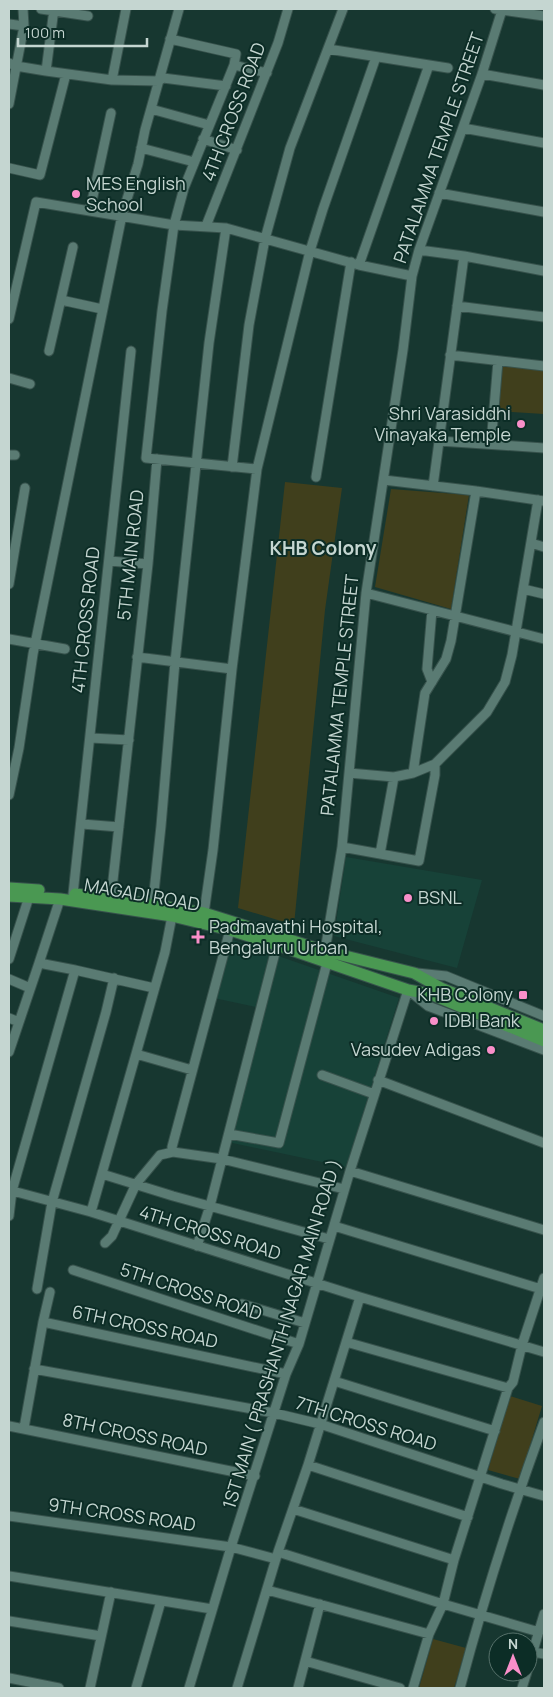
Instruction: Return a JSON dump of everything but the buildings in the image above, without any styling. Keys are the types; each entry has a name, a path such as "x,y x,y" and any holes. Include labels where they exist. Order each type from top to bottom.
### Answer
{"main road":[{"name":"MAGADI ROAD","path":"9,888 111,898 172,916 230,930 408,990"},
{"name":"MAGADI ROAD","path":"9,896 204,913 325,951 414,973"},
{"path":"414,973 441,988 544,1030"},
{"path":"408,990 430,994 544,1042"}],"street":[{"path":"9,104 12,64 24,26 23,9"},
{"path":"41,9 84,13"},
{"path":"112,80 126,9"},
{"path":"9,795 19,748 35,644 122,215 138,164 179,9"},
{"name":"4TH CROSS ROAD","path":"206,226 278,43 288,9"},
{"path":"232,467 249,325 265,239 290,148 343,9"},
{"path":"499,9 544,16"},
{"name":"PATALAMMA TEMPLE STREET","path":"325,951 342,847 366,593 403,350 412,276 419,250 482,74 499,9"},
{"path":"46,71 54,10"},
{"path":"9,24 24,26"},
{"path":"170,38 236,54 226,86 184,188 174,225 162,311 146,458 257,469"},
{"path":"328,49 448,68"},
{"path":"204,913 257,469 310,251 376,57"},
{"path":"12,64 46,71 112,80 159,81 163,78 226,86"},
{"path":"234,65 266,73"},
{"path":"316,478 355,264 429,65"},
{"path":"9,168 40,176 66,74"},
{"path":"482,74 544,85"},
{"path":"151,109 209,125"},
{"path":"90,210 111,113"},
{"path":"463,128 544,143"},
{"path":"203,139 237,150"},
{"path":"141,148 194,162"},
{"path":"439,194 544,212"},
{"path":"9,319 36,202 174,225 226,228 355,264 412,276"},
{"path":"152,909 175,662 209,343 226,228"},
{"path":"49,351 72,247"},
{"path":"419,250 464,256 544,271"},
{"path":"433,486 464,256"},
{"path":"61,300 102,309"},
{"path":"457,306 544,318"},
{"name":"4TH CROSS ROAD","path":"73,894 82,824 131,351"},
{"path":"450,355 544,366"},
{"path":"491,444 498,361"},
{"path":"9,378 30,384"},
{"path":"439,441 544,448"},
{"name":"5TH MAIN ROAD","path":"111,898 148,564 157,459"},
{"path":"348,773 394,777 413,773 435,764 487,712 505,682 516,632 531,543 541,501 384,480"},
{"path":"9,584 25,488"},
{"path":"413,773 422,704 425,694 446,659 451,641 476,491"},
{"path":"531,543 544,547"},
{"path":"109,561 148,564"},
{"path":"523,589 544,594"},
{"path":"366,593 544,639"},
{"path":"432,610 427,669 432,682"},
{"path":"9,639 64,649"},
{"path":"137,657 232,669"},
{"path":"91,738 129,740"},
{"path":"342,847 419,861 435,775 435,764"},
{"path":"380,854 394,777"},
{"path":"82,824 119,827"},
{"path":"9,960 29,897"},
{"path":"9,1052 60,899"},
{"path":"91,1212 165,952 172,916"},
{"path":"173,1152 172,1147 230,930"},
{"path":"197,1246 210,1206 277,945"},
{"path":"39,963 154,988"},
{"path":"229,1134 279,1143 328,963"},
{"path":"9,1216 10,1190 76,970"},
{"name":"MAGADI ROAD","path":"414,973 446,976 544,1016"},
{"path":"38,1289 52,1202 104,1022 114,978"},
{"path":"9,979 30,988"},
{"name":"MAGADI ROAD","path":"408,990 428,1006 544,1050"},
{"name":"1ST MAIN ( PRASHANTH NAGAR MAIN ROAD )","path":"189,1688 231,1547 286,1374 299,1344 344,1189 408,990"},
{"path":"9,1018 19,1022"},
{"path":"136,1054 192,1070"},
{"path":"322,1075 374,1094"},
{"path":"378,1080 544,1143"},
{"path":"105,1242 112,1236 136,1184 160,1155 173,1152 222,1159 344,1189"},
{"path":"350,1171 544,1230"},
{"path":"102,1174 173,1196 329,1239"},
{"name":"4TH CROSS ROAD","path":"10,1190 91,1212 360,1297 544,1352"},
{"path":"334,1226 541,1289"},
{"name":"5TH CROSS ROAD","path":"73,1270 299,1344"},
{"path":"413,1688 429,1634 443,1604 454,1560 508,1388 513,1382 522,1345 544,1278"},
{"path":"24,1428 50,1292"},
{"path":"237,1688 360,1297"},
{"path":"242,1304 305,1323"},
{"name":"6TH CROSS ROAD","path":"44,1322 286,1374"},
{"path":"346,1342 508,1388"},
{"name":"7TH CROSS ROAD","path":"34,1369 274,1413 320,1424 519,1490 544,1496"},
{"path":"334,1381 495,1431"},
{"path":"460,1688 479,1615 519,1490 544,1422"},
{"name":"8TH CROSS ROAD","path":"9,1426 255,1476"},
{"path":"308,1466 468,1517"},
{"path":"293,1509 454,1560"},
{"name":"9TH CROSS ROAD","path":"9,1516 231,1547 277,1556"},
{"path":"277,1556 539,1632"},
{"path":"9,1576 212,1609"},
{"path":"267,1590 429,1634"},
{"path":"90,1688 111,1592"},
{"path":"136,1688 161,1601"},
{"path":"298,1688 320,1604"},
{"path":"538,1635 544,1614"},
{"path":"9,1621 101,1636"},
{"path":"305,1661 400,1688"},
{"path":"9,1678 59,1688"}],"shaded area":[{"path":"501,365 544,371 544,414 498,411"},
{"path":"285,482 342,488 325,610 294,925 238,908"},
{"path":"391,489 469,495 451,609 375,587"},
{"name":"BSNL","path":"346,857 482,880 457,968 334,936"},
{"path":"230,939 399,998 346,1167 223,1141 256,1007 214,998"},
{"path":"510,1396 542,1406 520,1479 488,1470"},
{"path":"433,1639 466,1648 454,1688 419,1688"}],"place":[{"name":"MES English School","path":"76,194"},
{"name":"Shri Varasiddhi Vinayaka Temple","path":"521,424"},
{"name":"BSNL","path":"408,898"},
{"name":"Padmavathi Hospital, Bengaluru Urban","path":"198,937"},
{"name":"KHB Colony","path":"523,995"},
{"name":"IDBI Bank","path":"434,1021"},
{"name":"Vasudev Adigas","path":"491,1050"}],"district":[{"name":"KHB Colony","path":"323,548"}]}
